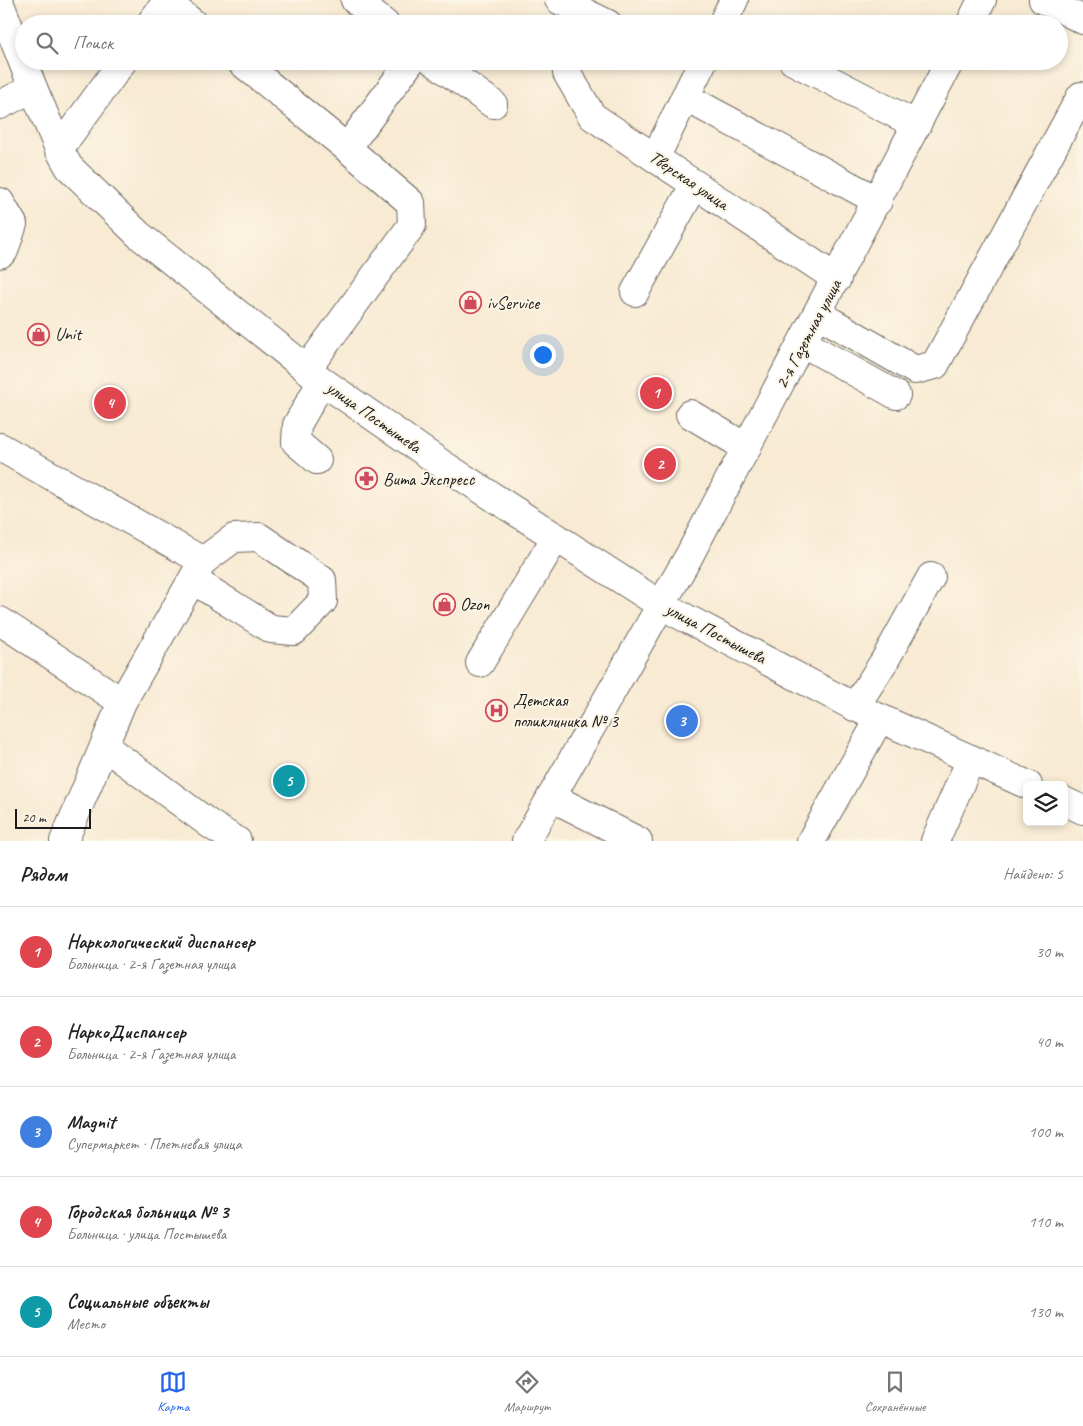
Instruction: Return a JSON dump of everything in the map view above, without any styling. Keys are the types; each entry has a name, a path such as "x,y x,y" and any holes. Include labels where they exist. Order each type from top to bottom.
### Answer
{"main road":[{"path":"355,0 374,15"},
{"path":"726,15 734,0"},
{"path":"974,15 982,0"},
{"path":"1043,0 1083,20"},
{"path":"157,15 167,1 183,15"},
{"name":"улица Постышева","path":"0,4 15,42"},
{"path":"562,7 584,15"},
{"name":"улица Постышева","path":"26,70 59,149 70,167 139,235 314,375 442,464 661,605 855,707 1023,783"},
{"path":"59,149 116,70"},
{"path":"251,70 411,203 412,225 314,375 297,425 296,442 317,460"},
{"path":"347,148 404,70"},
{"path":"446,70 493,104"},
{"name":"Тверская улица","path":"567,70 592,116 837,279"},
{"path":"655,158 696,70"},
{"path":"810,70 917,125"},
{"name":"2-я Газетная улица","path":"526,841 661,605 747,448 945,70"},
{"path":"0,105 33,88"},
{"path":"818,314 916,370 935,365 1080,96"},
{"path":"685,97 878,201"},
{"path":"635,292 695,184"},
{"path":"0,202 13,224 4,252 0,254"},
{"path":"803,343 896,395"},
{"path":"690,414 747,448"},
{"path":"0,447 198,571 122,702 64,841"},
{"path":"480,663 556,537"},
{"path":"855,707 885,660 931,577"},
{"path":"0,621 122,702"},
{"path":"811,841 880,718"},
{"path":"104,746 210,825 237,841"},
{"path":"935,841 971,759"},
{"path":"551,797 638,841"},
{"path":"1068,803 1083,810"}],"place":[{"name":"ivService","path":"471,303"},
{"name":"Unit","path":"39,334"},
{"name":"Наркологический диспансер","path":"656,393"},
{"name":"Городская больница № 3","path":"110,403"},
{"name":"НаркоДиспансер","path":"660,464"},
{"name":"Вита Экспресс","path":"367,479"},
{"name":"Ozon","path":"444,604"},
{"name":"Детская поликлиника № 3","path":"497,710"},
{"name":"Magnit","path":"682,721"},
{"name":"Социальные объекты","path":"289,781"}]}
